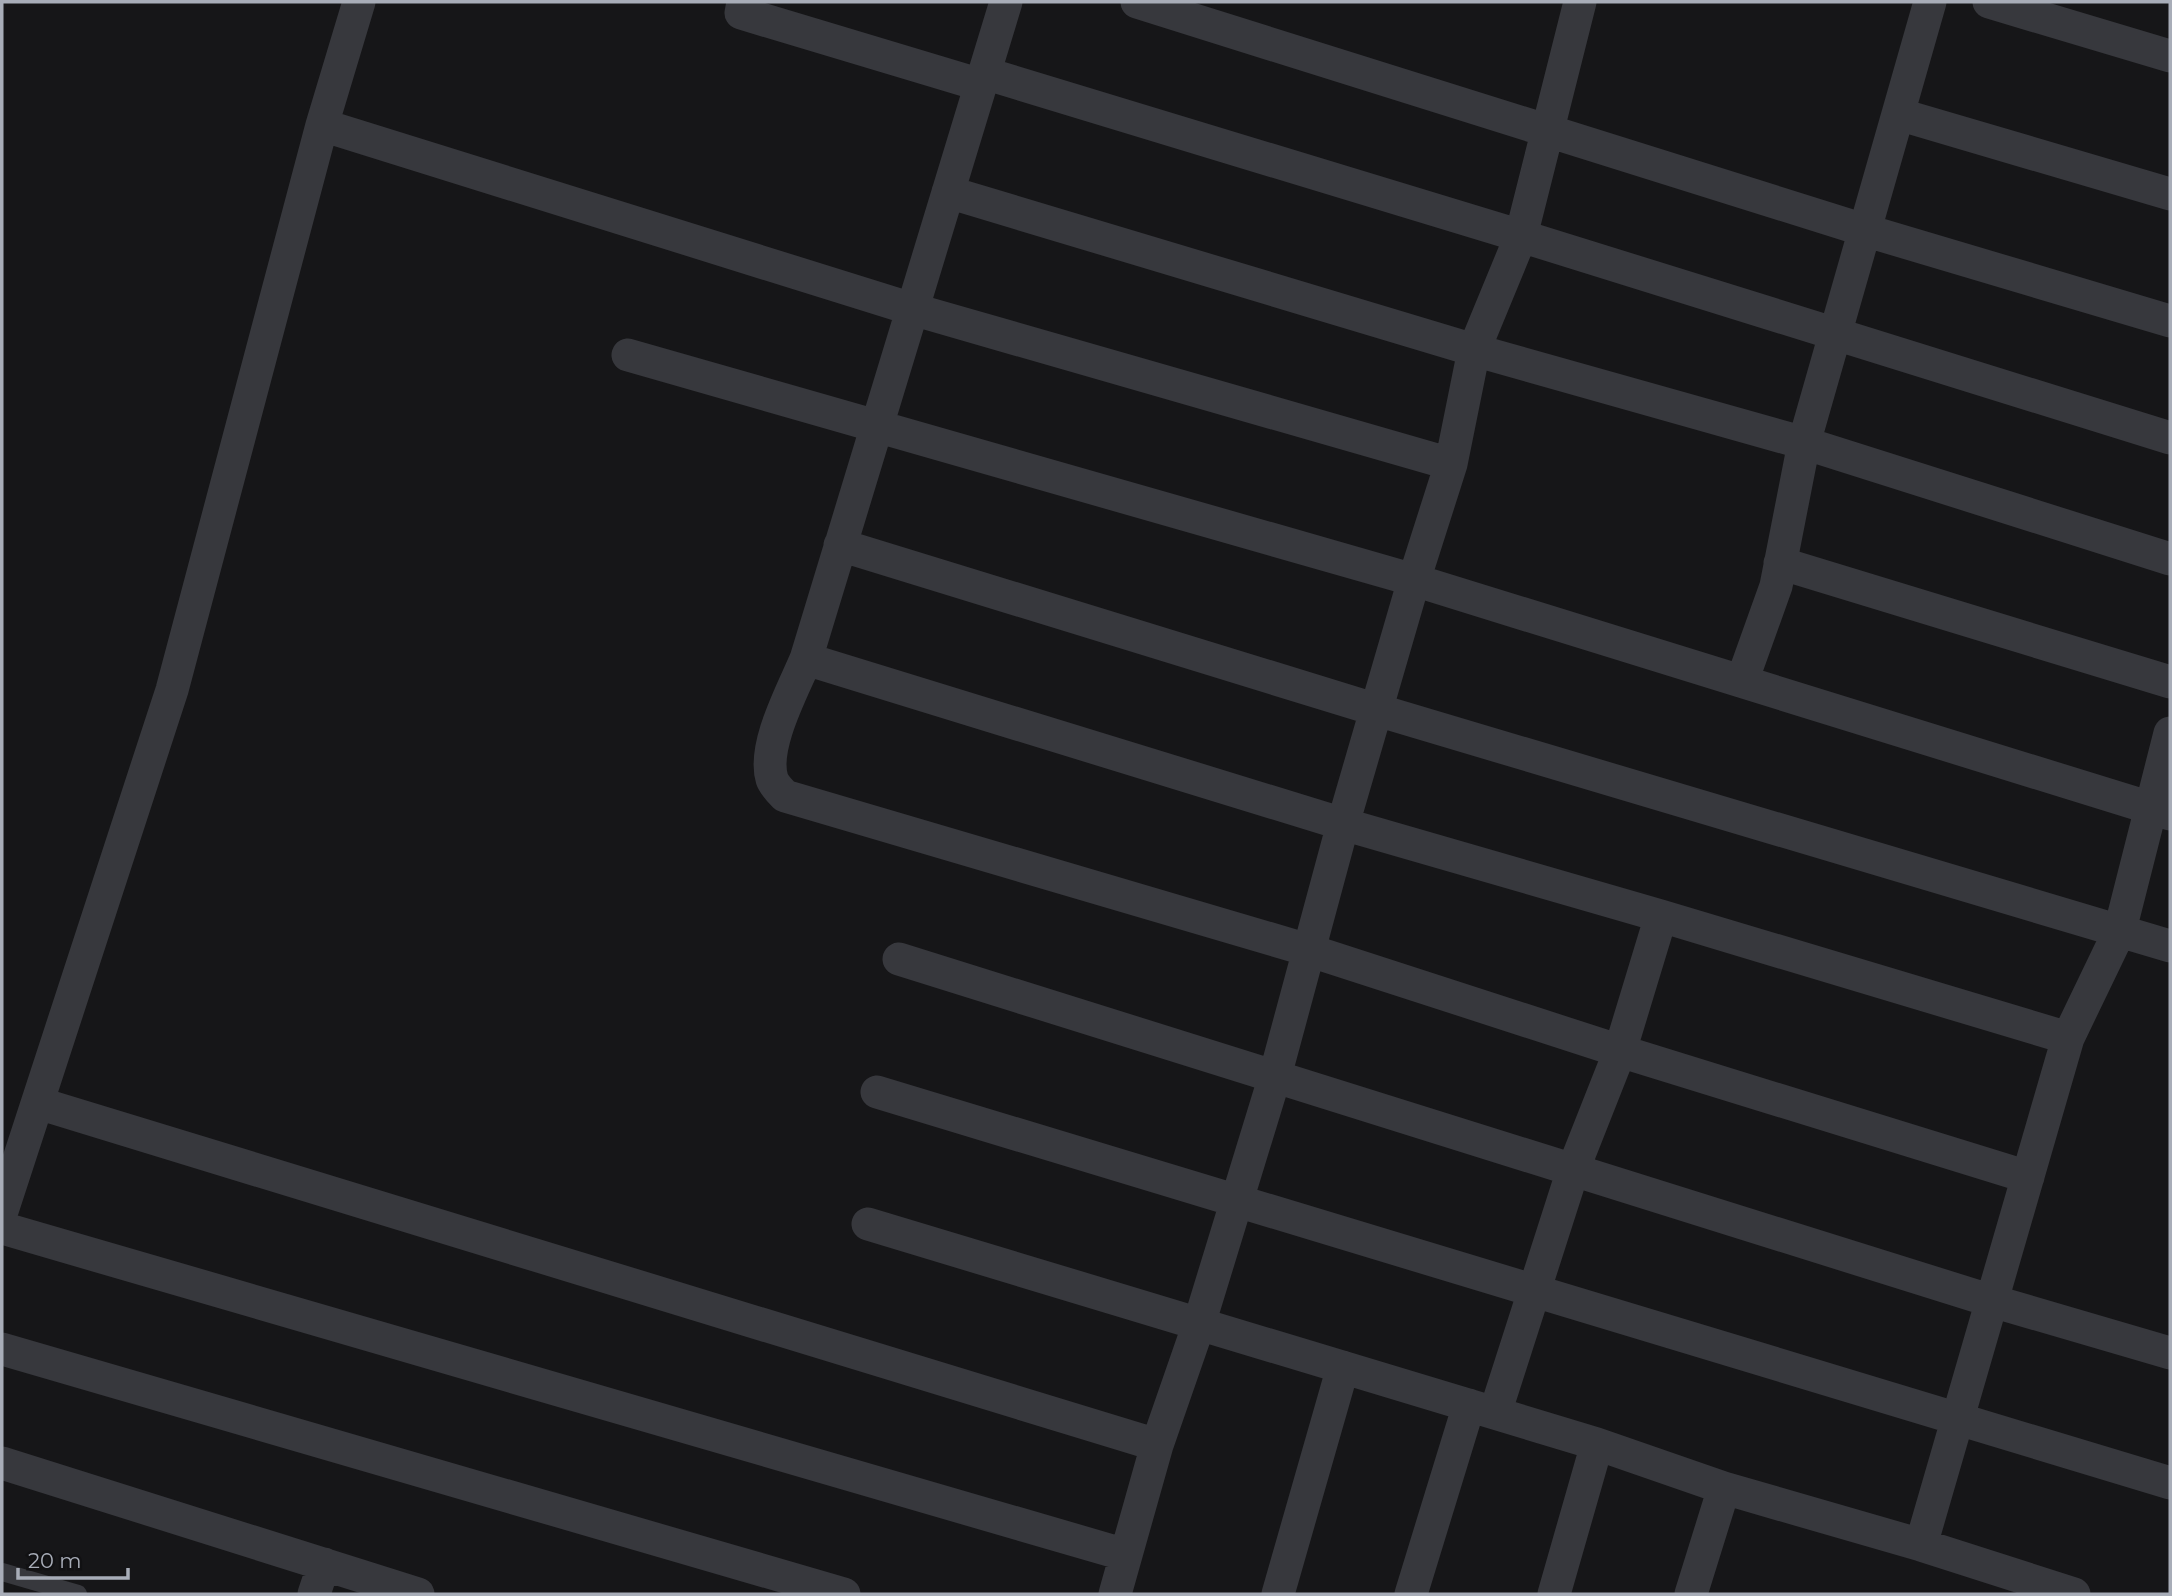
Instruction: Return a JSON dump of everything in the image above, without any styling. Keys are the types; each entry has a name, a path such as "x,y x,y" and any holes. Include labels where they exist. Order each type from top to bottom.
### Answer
{"street":[{"path":"2,1211 172,690 322,125 359,2"},
{"path":"743,2 741,13 983,79 1521,236 2170,438"},
{"path":"1006,2 806,659 773,740 770,763 772,781 785,796 1308,950 1620,1051 2028,1177"},
{"path":"1137,2 1864,230 2170,321"},
{"path":"1742,681 1776,586 1804,443 1930,2"},
{"path":"1989,2 2170,56"},
{"path":"1115,1594 1157,1445 1199,1324 1275,1076 1343,824 1414,580 1451,464 1474,350 1521,236 1549,130 1570,4"},
{"path":"1898,114 2170,194"},
{"path":"322,125 912,309 1451,464"},
{"path":"948,192 1474,350 1804,443 2170,559"},
{"path":"628,355 1414,580 2161,811"},
{"path":"840,545 1377,710 2170,946"},
{"path":"1780,563 2170,682"},
{"path":"806,659 1343,824 2068,1038"},
{"path":"1921,1545 2068,1038 2120,930 2161,811 2170,733"},
{"path":"1411,1594 1482,1409 1534,1290 1573,1170 1620,1051 1661,916"},
{"path":"899,959 1992,1301 2170,1353"},
{"path":"877,1092 2170,1483"},
{"path":"38,1103 1157,1445"},
{"path":"868,1224 1597,1444 1724,1488 1921,1545 2074,1594"},
{"path":"2,1228 424,1353 1126,1555"},
{"path":"2,1349 801,1589 844,1594"},
{"path":"1278,1594 1343,1367"},
{"path":"1554,1594 1597,1444"},
{"path":"2,1463 319,1579 418,1594"},
{"path":"1691,1594 1724,1488"}],"lane":[{"path":"2,1572 78,1594"}]}
